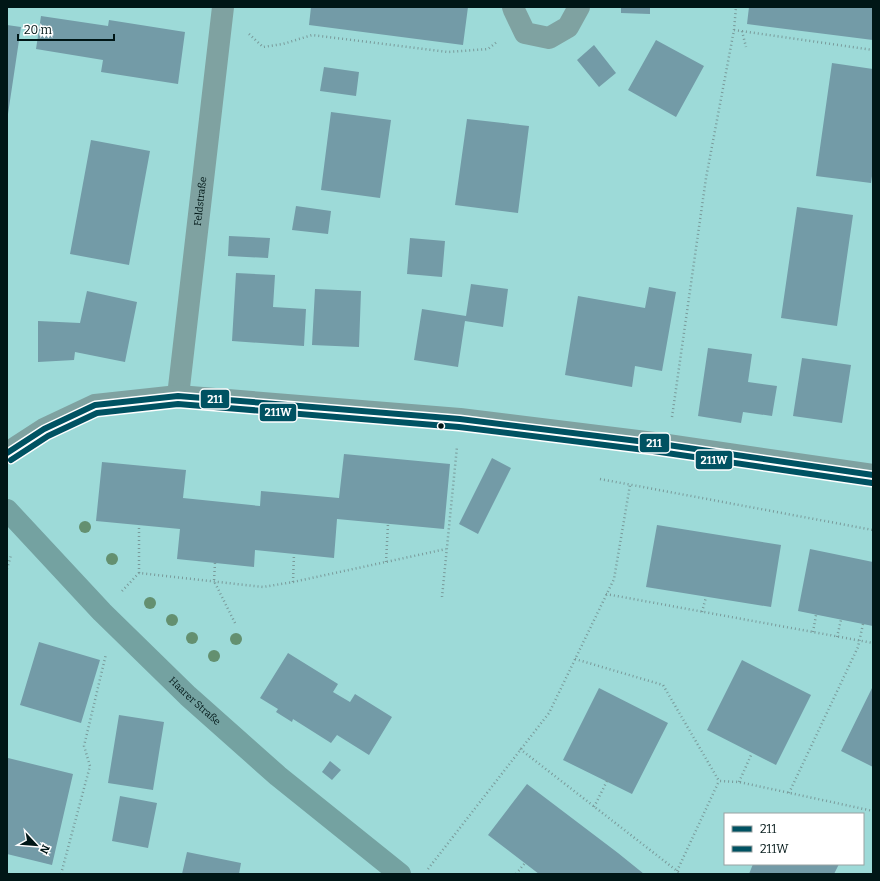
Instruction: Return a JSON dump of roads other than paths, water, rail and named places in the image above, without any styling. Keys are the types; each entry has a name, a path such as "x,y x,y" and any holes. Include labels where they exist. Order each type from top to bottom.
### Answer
{"main road":[{"name":"Haarer Straße","path":"7,510 102,612 188,696 278,776 400,874"}],"street":[{"name":"Feldstraße","path":"178,396 223,7"},
{"path":"517,16 524,33 549,38 568,28 579,7"},
{"path":"7,453 44,429 95,406 178,396 460,419 654,443 873,475"}]}
